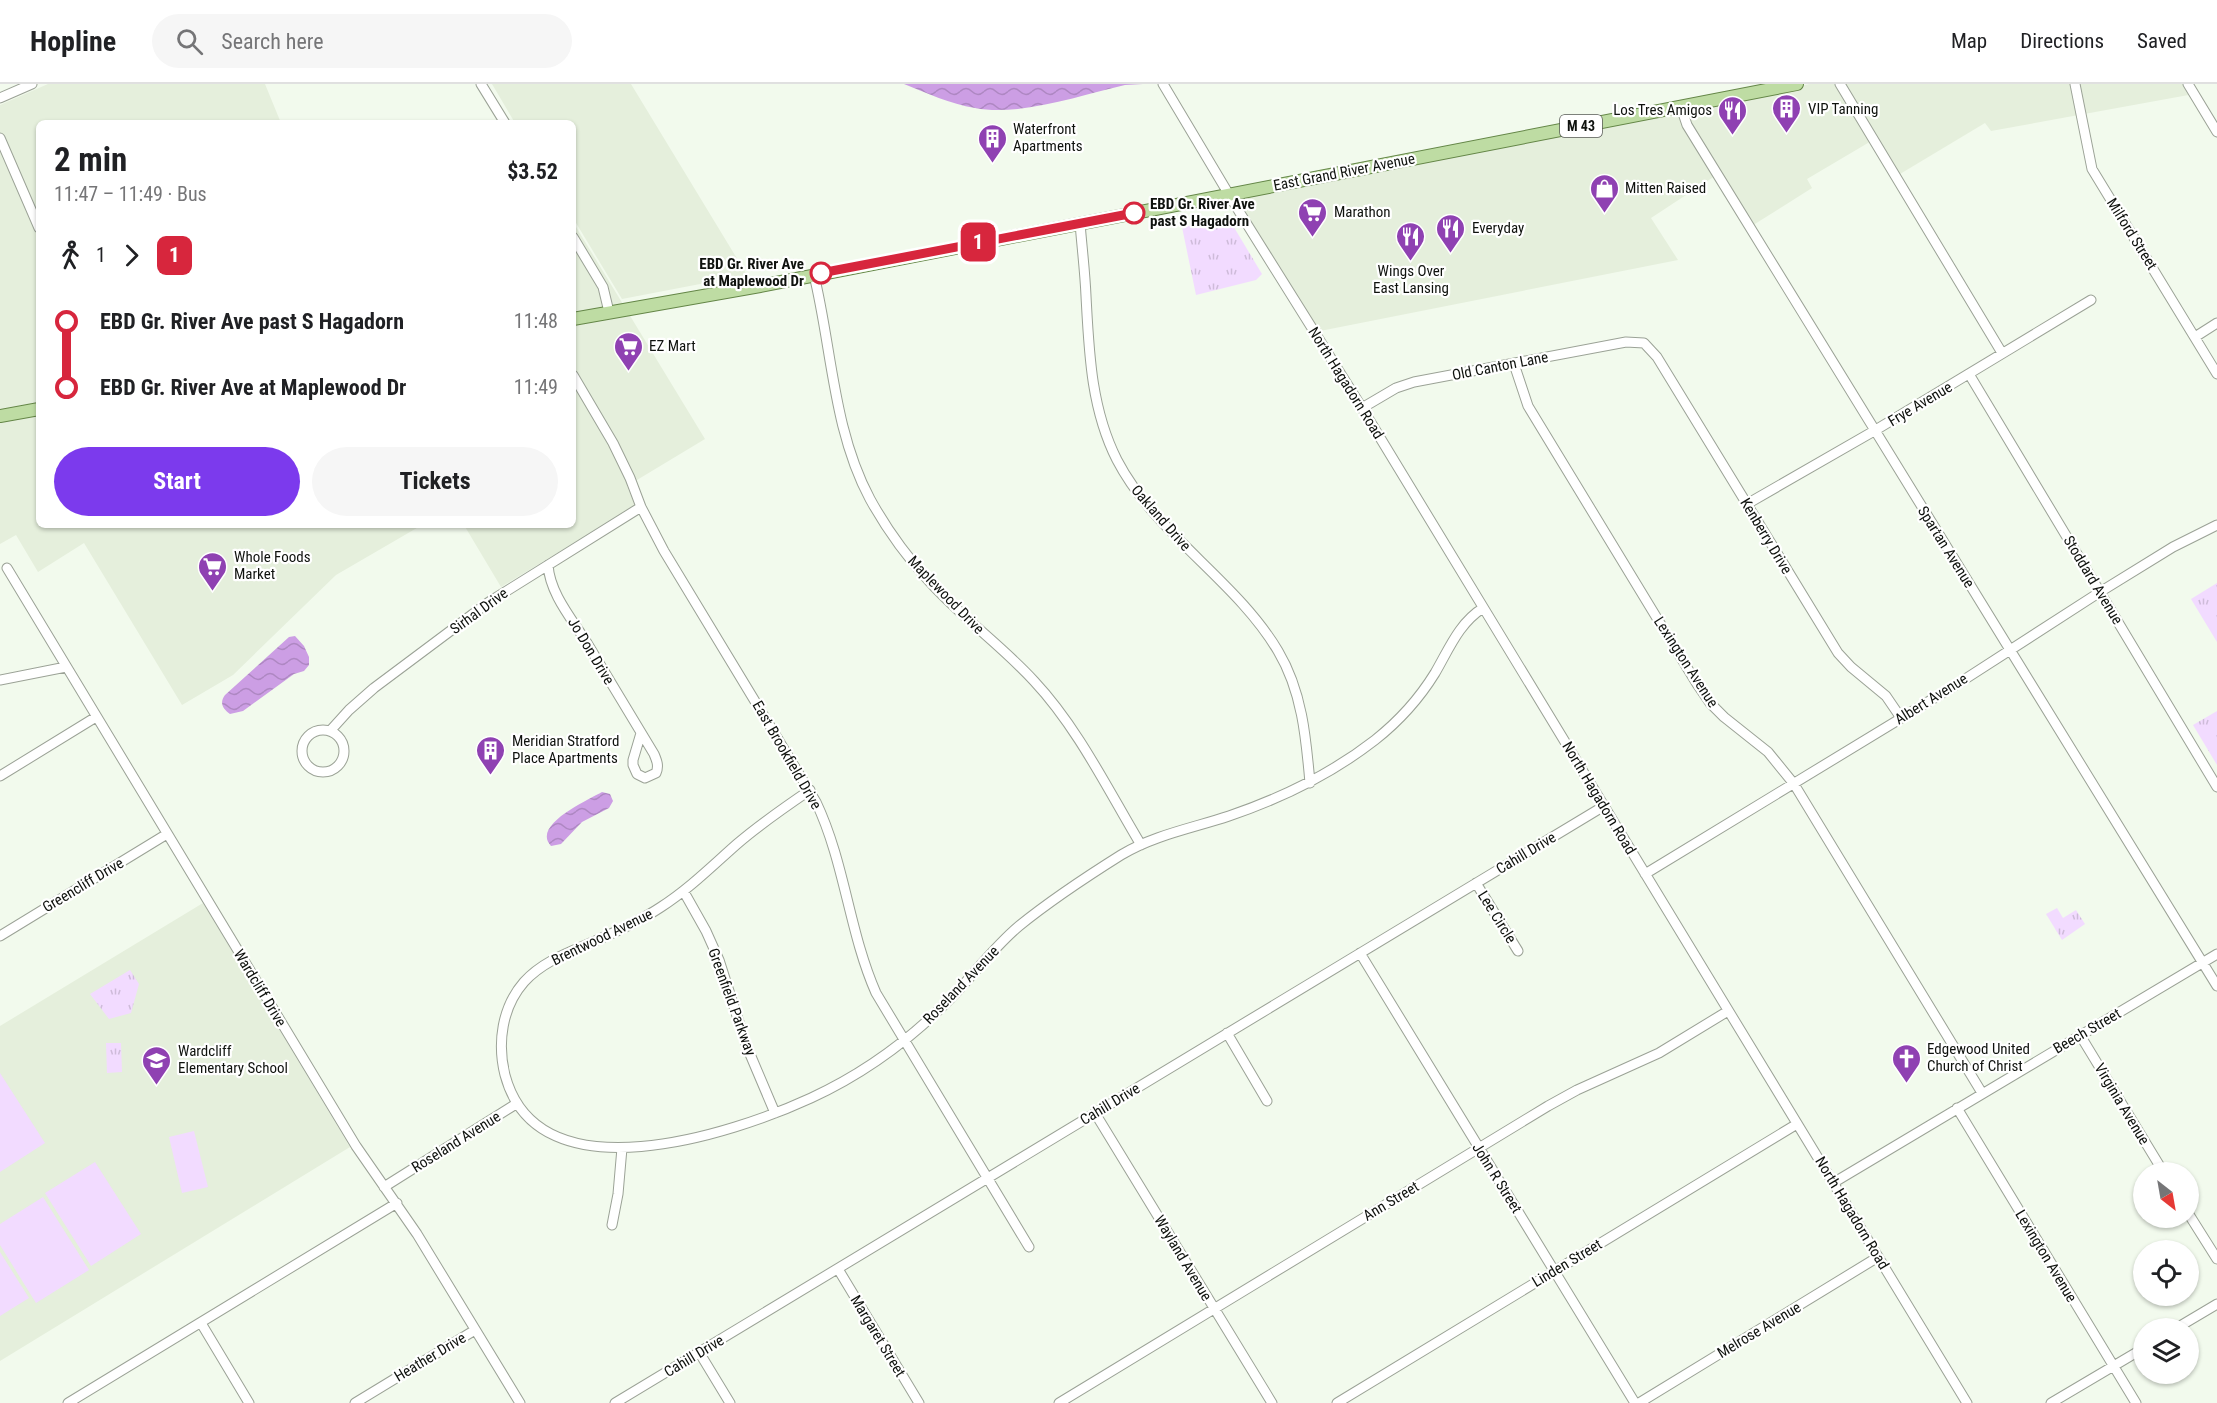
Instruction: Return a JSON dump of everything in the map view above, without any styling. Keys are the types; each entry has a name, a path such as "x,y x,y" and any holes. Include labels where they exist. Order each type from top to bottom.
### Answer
{"main road":[{"name":"East Grand River Avenue","path":"576,318 760,286 1797,84"},
{"path":"0,416 36,410"}],"street":[{"path":"0,98 32,84"},
{"path":"481,84 503,120"},
{"path":"1840,84 2002,353"},
{"name":"Milford Street","path":"2075,84 2092,169 2217,374"},
{"path":"2188,84 2217,132"},
{"name":"North Hagadorn Road","path":"1164,86 1967,1403"},
{"name":"Spartan Avenue","path":"1681,107 1687,125 2217,986"},
{"path":"0,138 36,221"},
{"name":"Oakland Drive","path":"1080,223 1090,366 1098,410 1108,441 1128,479 1152,512 1259,624 1279,651 1301,708 1310,783"},
{"path":"576,242 603,287 609,312"},
{"name":"Maplewood Drive","path":"814,275 844,428 856,466 870,498 907,554 929,581 1034,681 1052,702 1142,844"},
{"name":"Frye Avenue","path":"1747,504 1874,431 2091,300"},
{"path":"2195,337 2217,323"},
{"name":"Old Canton Lane","path":"1362,408 1389,391 1414,382 1626,342 1644,343"},
{"name":"Kenberry Drive","path":"1644,343 1657,357 1838,653 1886,696 1901,718"},
{"name":"Lexington Avenue","path":"1514,364 1520,385 1533,414 1697,684 1710,703 1768,752 1794,784 1982,1093"},
{"name":"Stoddard Avenue","path":"1969,374 2217,788"},
{"name":"East Brookfield Drive","path":"576,380 618,453 641,507 664,551 810,790 822,814 834,846 865,965 876,993 1029,1247"},
{"name":"Sirhal Drive","path":"330,731 336,734 344,746 343,759 339,765 327,772 313,769 302,753 306,740 316,731 330,731 374,688 489,602 641,507"},
{"name":"Albert Avenue","path":"1645,874 1901,718 2100,591 2173,547 2217,525"},
{"name":"Jo Don Drive","path":"548,565 549,575 558,597 641,733"},
{"name":"Wardcliff Drive","path":"7,568 356,1146 417,1234 520,1403"},
{"name":"Roseland Avenue","path":"384,1187 516,1104 535,1122 554,1134 577,1144 622,1148 662,1144 710,1134 747,1124 815,1096 860,1071 903,1041 951,998 1018,927 1124,853 1142,844 1294,792 1332,770 1372,742 1406,712 1433,675 1460,629 1471,616 1483,608"},
{"path":"0,680 66,667"},
{"path":"0,776 96,717"},
{"name":"Brentwood Avenue","path":"516,1104 503,1067 500,1047 508,1010 523,983 556,958 638,922 684,892 768,818 810,790"},
{"name":"Cahill Drive","path":"615,1403 1604,806"},
{"name":"Greencliff Drive","path":"0,936 167,834"},
{"name":"Lee Circle","path":"1476,883 1518,951"},
{"name":"Greenfield Parkway","path":"684,892 719,960 747,1047 775,1113"},
{"name":"John R Street","path":"1360,953 1637,1403"},
{"name":"Beech Street","path":"1833,1183 2217,954"},
{"name":"Ann Street","path":"1059,1403 1478,1148 1577,1090 1659,1053 1728,1011"},
{"path":"1227,1033 1268,1101"},
{"name":"Virginia Avenue","path":"2080,1035 2157,1162"},
{"name":"Lexington Avenue","path":"1957,1108 2136,1403"},
{"name":"Wayland Avenue","path":"1095,1113 1272,1403"},
{"name":"Linden Street","path":"1337,1403 1797,1124"},
{"path":"612,1225 618,1194 622,1148"},
{"path":"68,1403 397,1203"},
{"path":"2197,1228 2217,1259"},
{"name":"Melrose Avenue","path":"1637,1403 1878,1257"},
{"name":"Margaret Street","path":"837,1269 919,1403"},
{"path":"2193,1318 2217,1304"},
{"path":"201,1323 249,1403"},
{"name":"Heather Drive","path":"355,1403 475,1330"},
{"path":"699,1353 730,1403"},
{"path":"2051,1403 2133,1354"}],"shaded area":[{"path":"48,84 265,84 280,120 36,120 36,528 417,528 336,575 233,675 182,705 84,543 38,572 16,535 0,544 0,105"},
{"path":"492,84 631,84 747,275 622,299 576,223 576,120 513,120"},
{"path":"1810,84 2188,84 2194,94 1991,131 1985,123 1895,177 1873,140 1807,179 1812,188 1750,227 1718,174 1651,218 1678,260 1315,332 1231,196"},
{"path":"576,227 705,439 627,486 635,506 501,587 466,528 576,528"},
{"name":"Wardcliff Elementary School","path":"203,903 350,1147 0,1361 0,1026"}],"green space":[{"path":"1226,219 1232,224 1262,274 1256,280 1196,295 1182,227"},
{"path":"2217,583 2217,642 2191,599"},
{"path":"2217,711 2217,765 2193,725"},
{"path":"2057,908 2063,918 2076,910 2085,924 2062,940 2046,914"},
{"path":"130,970 139,984 131,1013 109,1019 90,994"},
{"path":"106,1043 121,1043 122,1072 107,1073"},
{"path":"0,1073 45,1143 0,1172"},
{"path":"194,1131 208,1187 182,1193 169,1137"},
{"path":"95,1162 141,1234 91,1266 45,1193"},
{"path":"43,1197 89,1270 36,1303 0,1245 0,1224"},
{"path":"0,1252 29,1298 0,1316"}],"water":[{"path":"904,84 1143,84 1125,85 1030,107 992,110 957,104"},
{"path":"295,636 304,646 309,657 309,665 304,671 294,674 243,711 230,714 222,703 225,695 289,637"},
{"path":"602,792 610,794 613,801 609,808 582,822 561,844 551,846 547,838 555,822 574,807"}],"bus line":[{"name":"1","path":"821,273 1134,213"}],"place":[{"name":"VIP Tanning","path":"1787,134"},
{"name":"Los Tres Amigos","path":"1733,136"},
{"name":"Waterfront Apartments","path":"992,164"},
{"name":"EBD Gr. River Ave past S Hagadorn","path":"1134,213"},
{"name":"Mitten Raised","path":"1604,214"},
{"name":"Marathon","path":"1313,238"},
{"name":"Everyday","path":"1451,254"},
{"name":"Wings Over East Lansing","path":"1411,262"},
{"name":"EBD Gr. River Ave at Maplewood Dr","path":"821,273"},
{"name":"EZ Mart","path":"628,372"},
{"name":"Whole Foods Market","path":"213,592"},
{"name":"Meridian Stratford Place Apartments","path":"491,776"},
{"name":"Edgewood United Church of Christ","path":"1906,1084"},
{"name":"Wardcliff Elementary School","path":"157,1086"}]}
